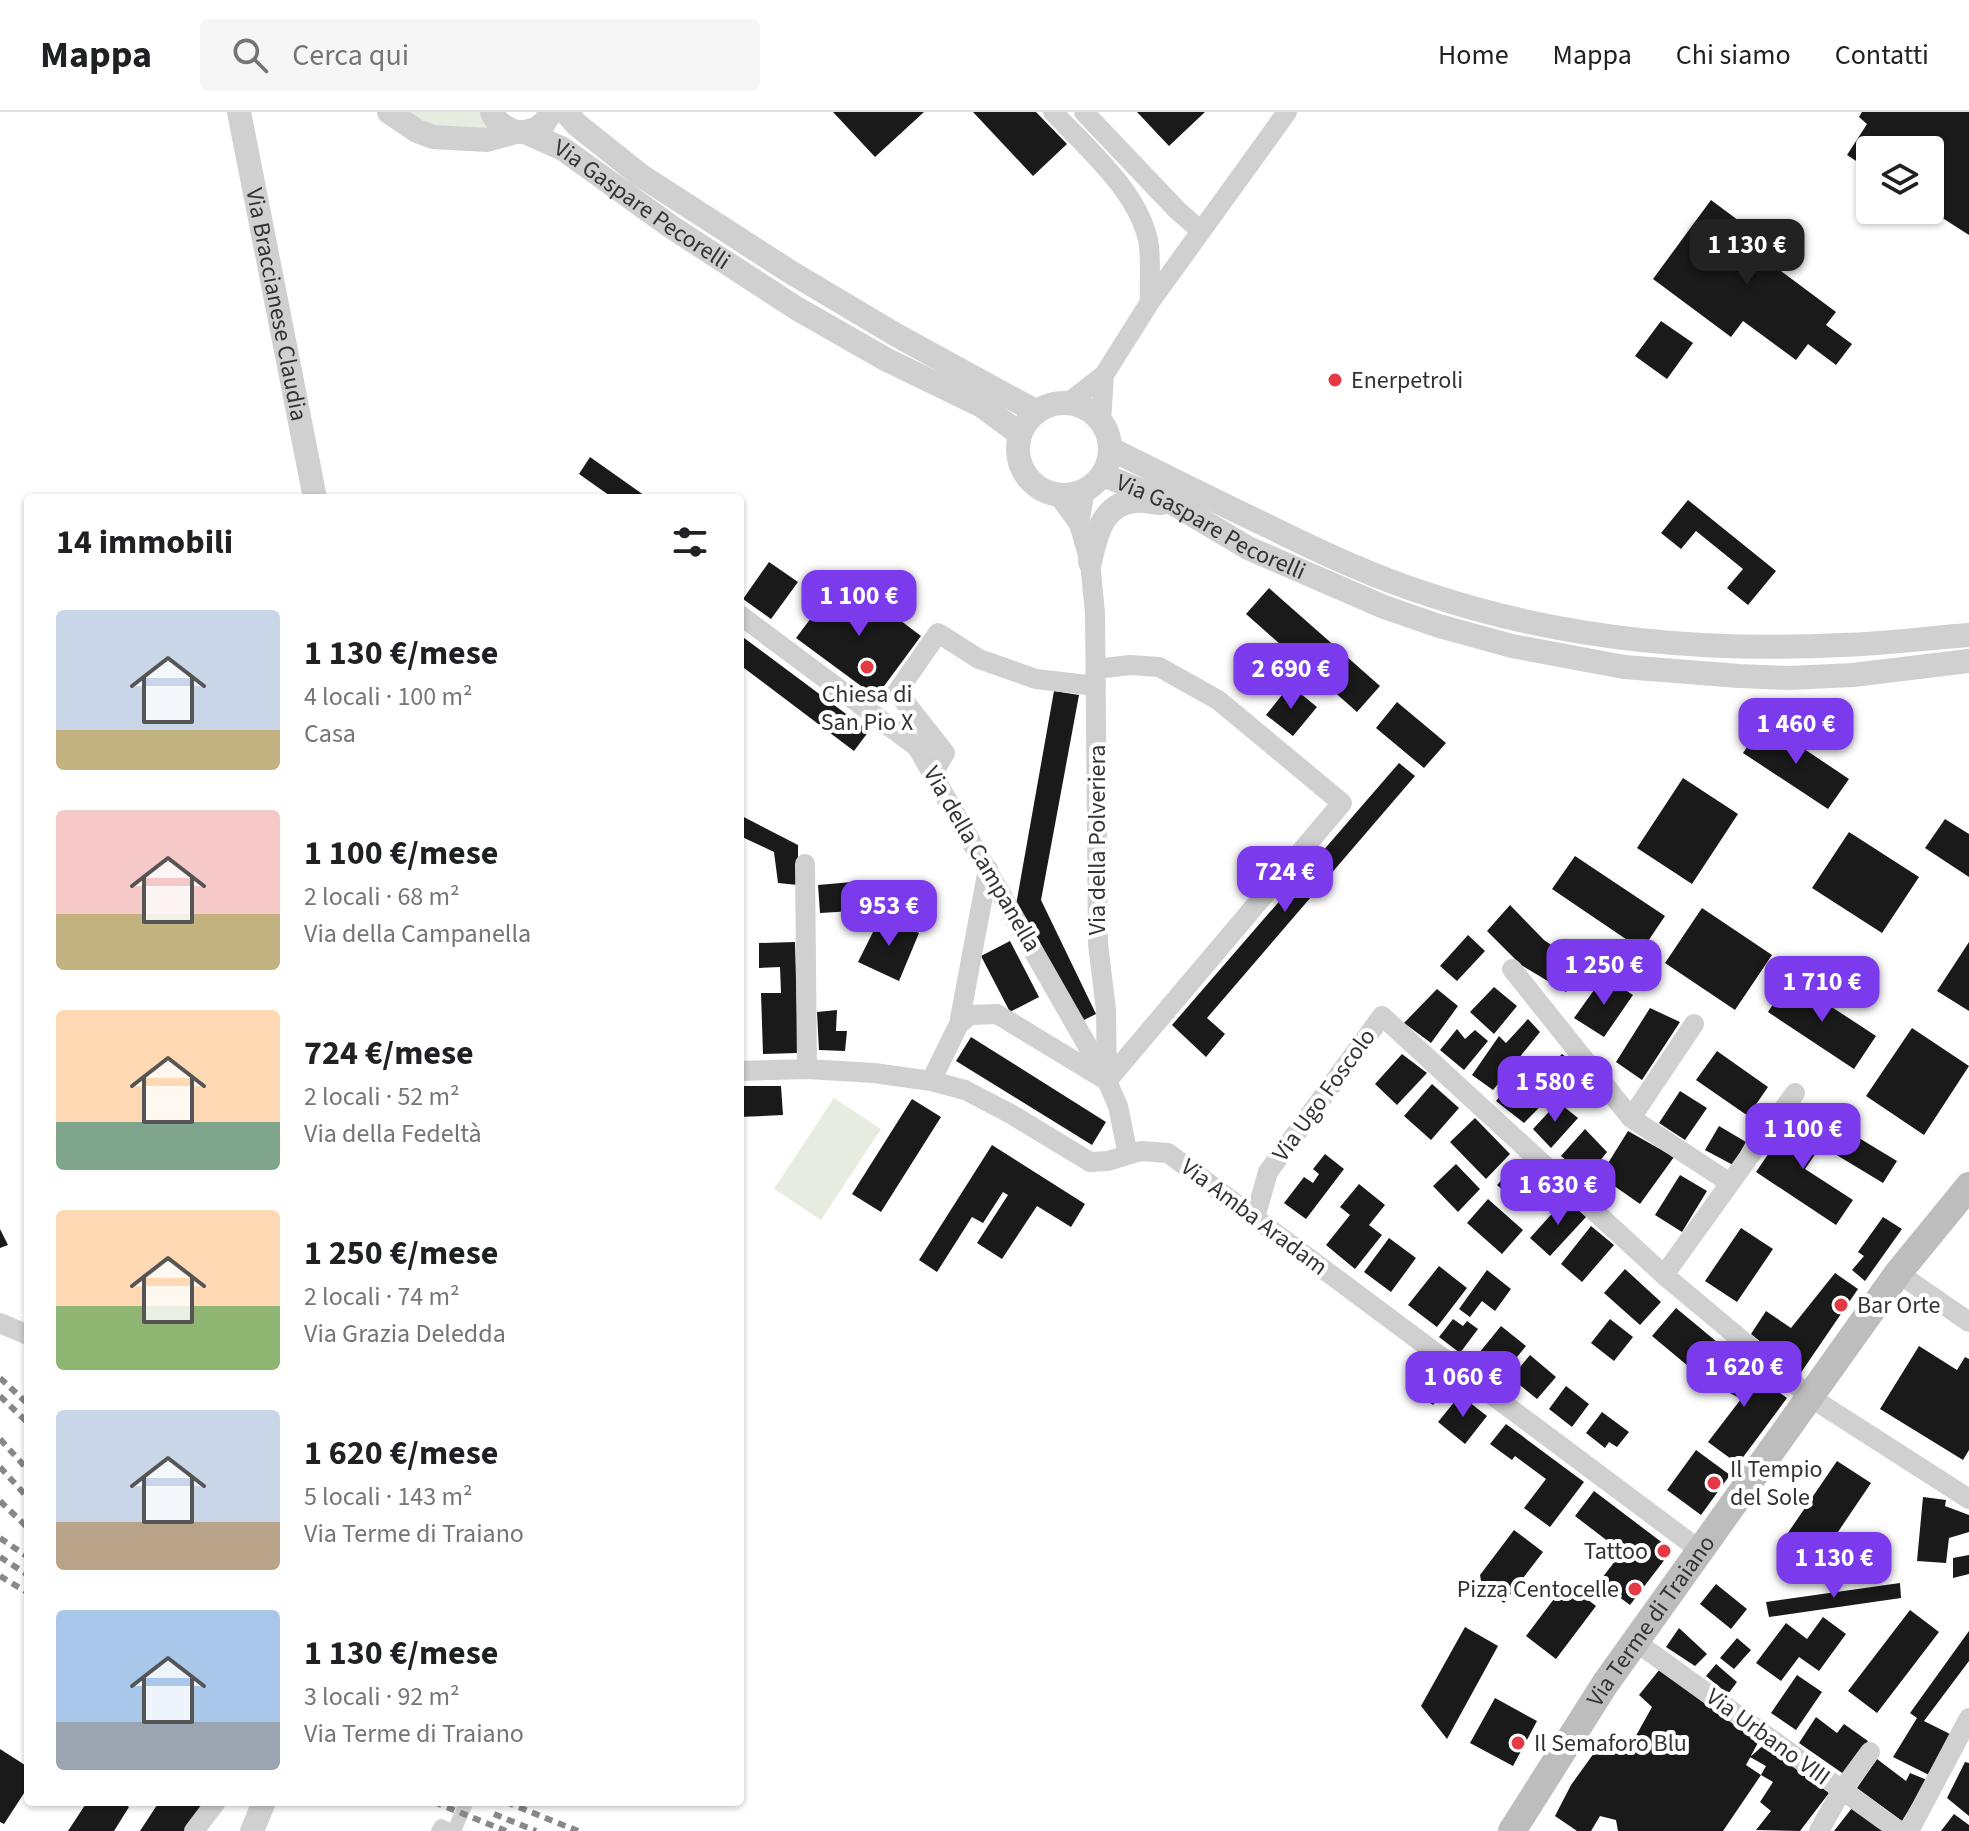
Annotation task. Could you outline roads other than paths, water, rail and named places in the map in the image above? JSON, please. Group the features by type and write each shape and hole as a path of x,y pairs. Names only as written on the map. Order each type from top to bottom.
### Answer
{"main road":[{"name":"Via Terme di Traiano","path":"1512,1831 1605,1684 1898,1273 1969,1186"}],"street":[{"name":"Via Braccianese Claudia","path":"239,112 314,494"},
{"path":"389,112 417,131 433,137 487,140 536,129 551,112"},
{"name":"Via Gaspare Pecorelli","path":"566,112 576,124 640,175 792,273 898,336 1037,412"},
{"path":"1053,112 1098,159 1125,192 1141,219 1146,237 1150,302"},
{"path":"1084,112 1201,231"},
{"path":"1068,403 1104,375 1150,302 1287,112"},
{"name":"Via Gaspare Pecorelli","path":"492,114 500,124 563,149 670,226 796,308 887,360 982,406 1020,434"},
{"path":"1146,237 1153,220 1165,212 1177,210"},
{"path":"1146,237 1164,248 1187,251"},
{"path":"1101,421 1104,375"},
{"path":"1058,495 1034,484 1026,474 1020,463 1020,434 1037,412 1068,403 1083,406 1101,421"},
{"name":"Via Gaspare Pecorelli","path":"1101,421 1111,449 1343,562 1430,595 1495,613 1563,629 1671,643 1765,647 1844,645 1969,635"},
{"path":"1094,482 1109,461 1111,449"},
{"name":"Via Gaspare Pecorelli","path":"1058,495 1072,494 1094,482 1174,504 1248,548 1384,607 1512,646 1624,667 1789,678 1853,675 1969,661"},
{"name":"Via della Polveriera","path":"1079,524 1094,482"},
{"name":"Via della Polveriera","path":"1058,495 1079,524 1090,562 1095,613 1098,944 1106,1010 1107,1081 1118,1106 1128,1155"},
{"path":"1090,562 1100,525 1108,513 1120,504 1136,501 1174,504"},
{"name":"Via della Campanella","path":"744,618 917,747 1107,1081"},
{"path":"933,773 945,753 897,692 938,633 979,659 1036,679 1096,678 1130,665 1159,667 1218,700 1342,803 1107,1081 997,1014 970,1015 959,1024"},
{"path":"805,864 807,1069"},
{"path":"931,1081 959,1024 988,869"},
{"path":"1512,969 1631,1118 1730,1183"},
{"name":"Via Ugo Foscolo","path":"1255,1218 1268,1172 1382,1016 1664,1275 1810,1397 1969,1499"},
{"path":"1631,1118 1694,1024"},
{"name":"Via Amba Aradam","path":"744,1071 807,1069 874,1073 931,1081 965,1090 1090,1162 1108,1161 1141,1151 1168,1153 1701,1551"},
{"path":"1664,1275 1795,1093"},
{"path":"1898,1273 1969,1322"},
{"path":"0,1323 24,1333"},
{"name":"Via Urbano VIII","path":"1636,1642 1899,1831"},
{"path":"1909,1831 1969,1718"},
{"path":"1819,1831 1842,1790 1870,1752"},
{"path":"194,1831 213,1806"},
{"path":"252,1831 262,1806"},
{"path":"438,1831 441,1826 455,1826"}],"tunnel":[{"path":"460,1817 465,1806"}],"railway":[{"path":"0,1378 24,1400"},
{"path":"0,1396 24,1419"},
{"path":"0,1439 24,1466"},
{"path":"0,1467 24,1494"},
{"path":"0,1501 24,1524"},
{"path":"0,1538 24,1554"},
{"path":"0,1557 24,1572"},
{"path":"0,1576 24,1591"},
{"path":"444,1806 506,1831"},
{"path":"516,1806 578,1831"},
{"path":"494,1814 536,1831"}],"place":[{"name":"Enerpetroli","path":"1335,380"},
{"name":"Chiesa di San Pio X","path":"867,667"},
{"name":"Bar Orte","path":"1841,1305"},
{"name":"Il Tempio del Sole","path":"1714,1483"},
{"name":"Tattoo","path":"1664,1551"},
{"name":"Pizza Centocelle","path":"1635,1589"},
{"name":"Il Semaforo Blu","path":"1518,1743"}]}
